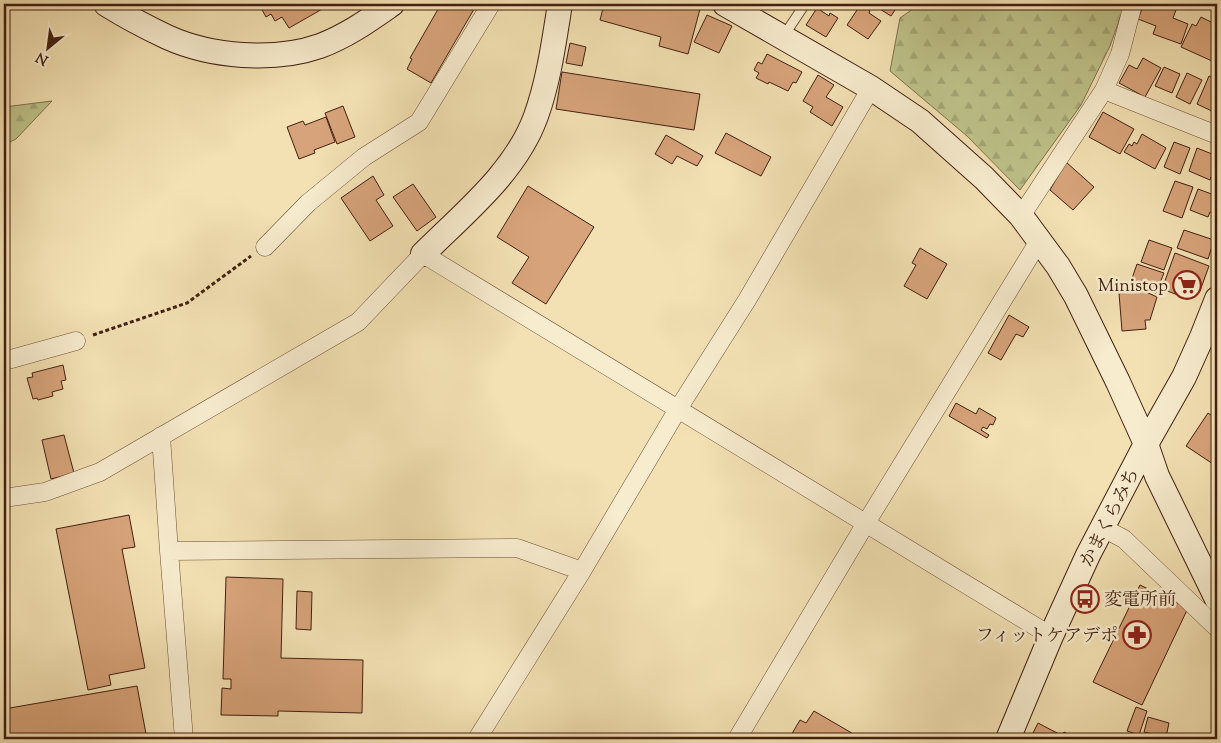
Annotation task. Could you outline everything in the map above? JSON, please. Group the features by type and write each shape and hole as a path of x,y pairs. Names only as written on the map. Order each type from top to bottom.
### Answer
{"street":[{"path":"106,4 168,37 232,54 268,56 296,53 321,45 356,29 392,4"},
{"path":"265,247 308,203 364,157 419,122 491,4"},
{"path":"4,498 46,492 100,472 358,322 492,185 517,154 536,117 546,81 560,4"},
{"path":"725,4 872,88 920,121 984,178 1021,216 1058,266 1076,296 1146,444 1157,476 1217,599"},
{"path":"1021,216 1104,90 1120,54 1133,4"},
{"path":"477,739 582,571 678,409 747,300 872,88"},
{"path":"1104,90 1217,135"},
{"path":"737,739 1039,240"},
{"path":"423,254 1051,636"},
{"name":"かまくらみち","path":"1008,739 1088,554 1184,377 1217,299"},
{"path":"4,361 76,341"},
{"path":"161,436 168,551 184,739"},
{"path":"1103,528 1124,539 1217,628"},
{"path":"168,551 517,548 582,571"}],"lane":[{"path":"783,37 805,4"}],"path":[{"path":"76,341 186,303 265,247"}],"green space":[{"path":"920,4 1125,4 1110,46 1081,105 1020,190 967,136 890,71 900,18"},
{"path":"52,101 16,139 4,145 4,107"}],"building":[{"path":"265,4 331,4 289,28 282,17 275,21 271,14 266,17 260,6"},
{"path":"441,4 477,4 431,83 407,69 412,59 410,58"},
{"path":"604,4 679,4 700,9 688,54 659,46 661,37 600,20"},
{"path":"861,4 870,11 869,13 881,21 868,39 847,25"},
{"path":"876,4 899,4 891,16 875,6"},
{"path":"1144,4 1159,4 1176,10 1173,18 1188,24 1181,44 1153,34 1156,26 1138,19"},
{"path":"817,8 829,16 830,13 838,18 826,37 806,25"},
{"path":"707,15 732,26 719,53 694,42"},
{"path":"1201,17 1217,25 1217,60 1213,58 1212,61 1181,47 1192,24 1196,26"},
{"path":"570,43 586,47 582,66 566,63"},
{"path":"767,54 802,72 796,83 793,82 788,91 756,78 759,73 754,70 758,62 762,64"},
{"path":"1143,58 1161,68 1145,97 1119,83 1129,65 1137,69"},
{"path":"1164,67 1180,74 1172,93 1155,86"},
{"path":"562,72 700,94 694,130 556,109"},
{"path":"1187,73 1202,80 1190,104 1176,97"},
{"path":"818,75 834,85 826,97 843,107 832,126 810,112 813,107 803,101"},
{"path":"1209,76 1216,80 1215,83 1217,84 1216,113 1197,104"},
{"path":"343,106 355,137 337,144 325,113"},
{"path":"1103,112 1134,129 1120,154 1089,137"},
{"path":"326,117 335,142 314,150 315,153 299,159 287,127 303,121 305,125"},
{"path":"726,133 771,157 761,176 715,153"},
{"path":"1142,134 1166,148 1155,169 1124,152 1129,144 1132,146 1134,142 1137,144"},
{"path":"666,135 703,156 697,166 677,156 672,164 655,154"},
{"path":"1174,142 1190,148 1180,174 1164,167"},
{"path":"1197,148 1217,156 1210,180 1189,171"},
{"path":"1066,162 1094,187 1073,210 1050,190"},
{"path":"373,176 384,195 376,200 393,226 370,241 341,198"},
{"path":"1175,181 1193,187 1182,218 1163,211"},
{"path":"413,184 436,217 417,231 393,197"},
{"path":"528,186 594,227 546,304 512,283 529,257 497,237"},
{"path":"1198,189 1217,196 1217,215 1210,212 1208,217 1190,210"},
{"path":"1184,230 1214,240 1208,259 1177,248"},
{"path":"1149,240 1172,248 1164,270 1141,262"},
{"path":"920,248 947,264 927,299 904,286 916,265 912,263"},
{"path":"1175,253 1209,266 1200,291 1183,297 1162,289"},
{"path":"1137,264 1164,273 1156,293 1130,284"},
{"path":"1144,291 1157,297 1150,320 1145,320 1146,329 1122,331 1119,293"},
{"path":"1009,315 1029,327 1023,337 1016,334 1001,360 988,353"},
{"path":"63,365 66,380 61,381 63,389 52,392 53,396 38,400 37,398 33,399 27,378 33,377 32,373"},
{"path":"956,403 976,414 979,408 996,418 993,425 990,424 987,429 983,427 981,430 989,435 987,438 949,416"},
{"path":"1208,413 1217,419 1217,458 1213,464 1186,446"},
{"path":"64,435 74,473 51,479 42,440"},
{"path":"129,515 135,547 122,549 145,668 109,675 111,685 88,690 56,529"},
{"path":"226,577 283,579 281,658 363,660 362,713 278,711 278,716 221,715 222,688 231,689 231,679 223,679"},
{"path":"1140,585 1188,608 1142,705 1093,682"},
{"path":"297,591 312,592 311,630 296,629"},
{"path":"137,686 146,734 115,739 4,739 4,709"},
{"path":"1136,707 1147,711 1139,735 1127,731"},
{"path":"814,711 862,739 794,739 790,737 800,720 806,723"},
{"path":"1148,717 1169,723 1166,737 1144,732"},
{"path":"1038,723 1059,734 1056,739 1030,739"},
{"path":"1064,732 1078,739 1060,739"},
{"path":"1089,734 1097,737 1099,734 1112,739 1087,739"}],"place":[{"name":"Ministop","path":"1187,285"},
{"name":"変電所前","path":"1085,599"},
{"name":"フィットケアデポ","path":"1137,635"}]}
